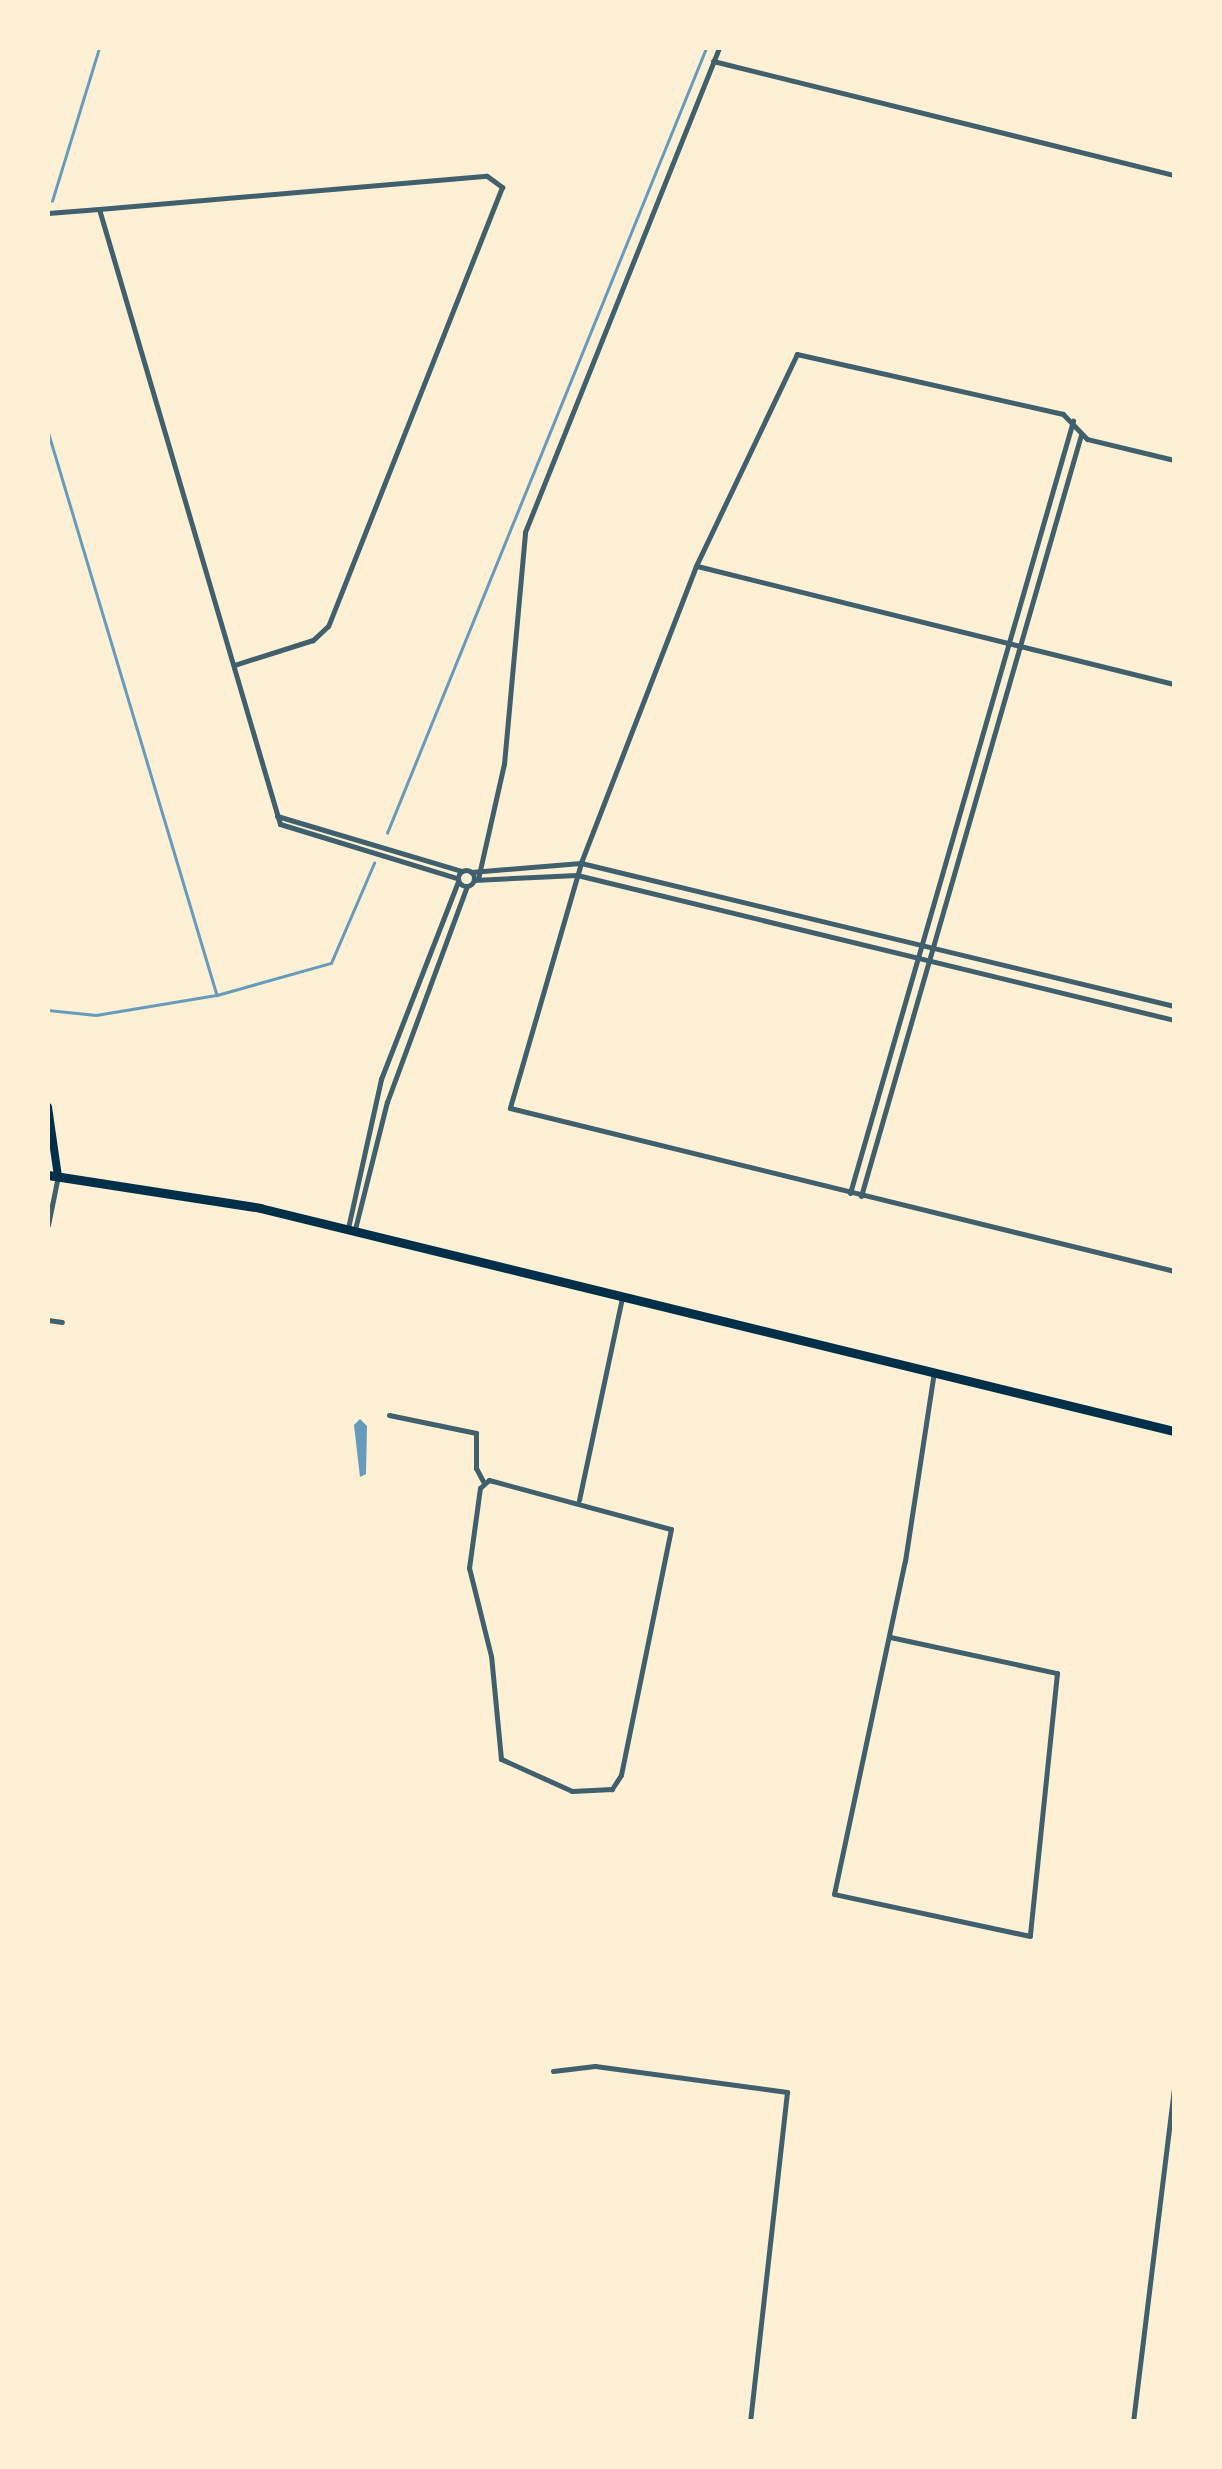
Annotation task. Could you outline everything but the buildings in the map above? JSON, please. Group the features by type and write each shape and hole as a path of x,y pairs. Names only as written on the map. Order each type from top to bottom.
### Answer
{"main road":[{"path":"48,1108 53,1176 352,1229 1174,1431"}],"street":[{"path":"352,1229 387,1102 467,886 480,868 504,764 525,532 719,48"},
{"path":"714,61 1174,175"},
{"path":"48,214 486,176 502,187 328,626 318,638 234,665"},
{"path":"100,209 277,816 285,829 458,879 467,886"},
{"path":"1174,460 1082,435 1073,421 797,354 696,566 581,863 510,1108 1174,1271"},
{"path":"850,1193 1073,421"},
{"path":"861,1196 1082,435"},
{"path":"696,566 1174,684"},
{"path":"277,816 462,870 474,877 578,875 1174,1020"},
{"path":"480,868 581,863 1174,1006"},
{"path":"352,1229 381,1079 462,870"},
{"path":"48,1226 53,1176"},
{"path":"578,1500 623,1294"},
{"path":"48,1320 62,1322"},
{"path":"890,1638 1057,1673 1030,1936 834,1894 890,1638 934,1369"},
{"path":"389,1415 476,1434 476,1470 484,1481 661,1521 672,1532 619,1780 612,1790 587,1793 510,1766 499,1752 491,1656 469,1568 484,1481"},
{"path":"553,2071 595,2066 787,2092 750,2422"},
{"path":"1134,2422 1174,2090"}],"water":[{"path":"360,1419 367,1426 366,1474 360,1477 354,1425"}],"waterway":[{"path":"52,201 99,48"},
{"path":"387,833 706,48"},
{"path":"48,431 217,995"},
{"path":"48,1010 96,1015 217,995 331,963 374,863"}]}
